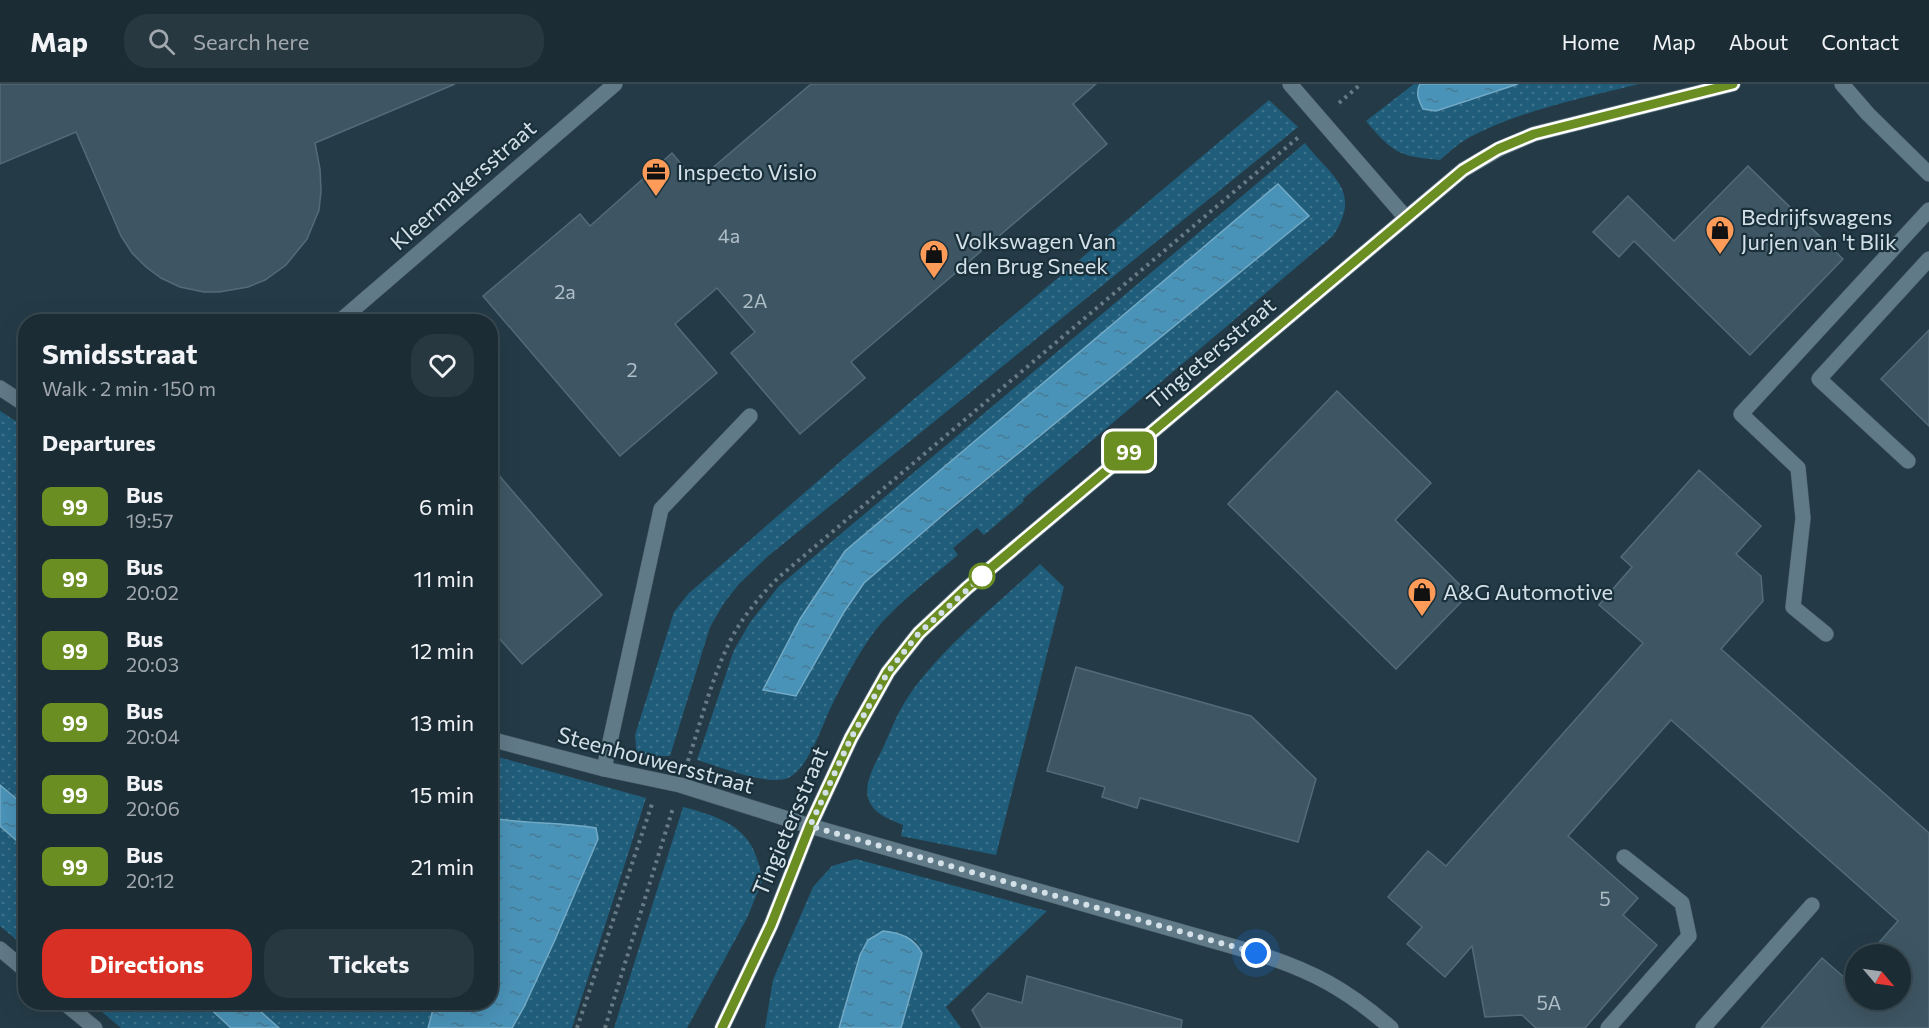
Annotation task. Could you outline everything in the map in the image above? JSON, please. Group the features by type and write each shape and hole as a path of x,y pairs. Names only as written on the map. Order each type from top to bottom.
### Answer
{"street":[{"name":"Kleermakersstraat","path":"348,314 615,84"},
{"path":"1290,84 1406,218"},
{"name":"Tingietersstraat","path":"722,1028 771,925 810,826 851,738 888,672 919,633 967,588 1463,170 1498,149 1534,134 1733,84"},
{"path":"1842,84 1868,114 1929,174"},
{"path":"1826,634 1793,607 1803,518 1798,468 1741,414 1929,210"},
{"path":"1908,461 1819,379 1929,260"},
{"path":"0,388 18,400"},
{"path":"604,769 661,509 750,416"},
{"name":"Steenhouwersstraat","path":"498,741 604,769 680,785 810,826 1293,965 1329,982 1362,1003 1391,1028"},
{"path":"1608,1028 1689,936 1682,903 1624,857"},
{"path":"1703,1028 1812,905"},
{"path":"0,950 18,965"},
{"path":"73,1010 95,1028"}],"path":[{"path":"605,1028 680,785 727,649 744,618 765,591 778,577 1320,119"},
{"path":"577,1028 659,781"}],"shaded area":[{"path":"1414,84 1420,84 1418,94 1423,109 1436,111 1518,84 1639,84 1510,119 1470,137 1440,160 1415,157 1397,151 1383,140 1366,121"},
{"path":"1269,100 1298,127 767,557 739,584 724,603 710,627 670,756 637,756 635,735 674,612 689,593 856,448"},
{"path":"1305,143 1333,175 1344,195 1345,207 1333,236 1023,499 1024,501 984,535 977,528 953,548 958,555 893,611 874,632 841,688 809,755 797,772 781,780 770,780 744,775 697,760 734,650 751,621 779,586","holes":["1278,184 1308,216 889,561 864,583 844,612 763,690 801,618 845,551"]},
{"path":"0,411 18,423 18,800 0,785"},
{"path":"1040,564 1064,587 996,855 901,836 903,825 878,812 870,804 867,792 871,774 900,710 936,661"},
{"path":"498,757 646,798 572,1028 512,1028 554,942 598,839 498,819"},
{"path":"683,807 724,821 742,833 754,851 763,879 747,918 687,1028 614,1028"},
{"path":"0,826 18,842 18,941 0,926"},
{"path":"856,859 1047,911 946,1007 961,1028 901,1028 922,953 916,942 899,933 860,955 839,1028 765,1028 773,980 813,887 832,866"},
{"path":"100,1010 212,1010 231,1028 121,1028"},
{"path":"259,1010 433,1010 428,1028 279,1028"}],"water":[{"path":"1420,84 1518,84 1436,111 1423,109 1418,94"},
{"path":"1278,184 1309,216 949,510 864,583 844,612 796,696 763,690 800,619 845,551"},
{"path":"0,785 18,800 18,842 0,826"},
{"path":"498,819 596,828 598,839 554,942 512,1028 428,1028 433,1010 498,1010"},
{"path":"883,931 906,937 915,943 922,953 901,1028 839,1028 860,955 868,940"},
{"path":"212,1010 259,1010 279,1028 231,1028"}],"building":[{"path":"0,84 455,84 315,143 321,191 319,210 307,239 286,265 265,280 248,287 204,292 180,287 161,278 132,253 121,236 76,132 0,164"},
{"path":"811,84 1096,84 1073,104 1107,144 851,362 865,378 800,434 731,353 755,332 717,288 675,324 717,373 620,456 483,296 580,214 590,226 672,153 696,182"},
{"path":"1748,166 1843,259 1750,355 1634,241 1619,257 1593,232 1628,196 1674,241"},
{"path":"1929,330 1929,426 1881,379"},
{"path":"1337,391 1431,483 1395,520 1469,594 1396,669 1228,504"},
{"path":"1699,470 1761,526 1736,554 1761,576 1763,601 1721,649 1929,833 1929,1028 1761,1028 1822,958 1845,978 1845,1010 1911,1010 1911,944 1878,944 1898,921 1671,720 1568,836 1638,898 1623,915 1657,945 1585,1028 1536,1028 1522,1015 1485,1017 1472,946 1445,977 1407,944 1422,927 1388,897 1428,851 1446,866 1643,643 1599,605 1632,567 1621,557"},
{"path":"498,474 602,595 522,664 498,637"},
{"path":"1076,667 1251,716 1316,779 1298,842 1140,798 1137,808 1102,797 1105,787 1047,771"},
{"path":"1027,976 1182,1020 1181,1028 982,1028 972,1010 988,993 1022,1003"}],"bus line":[{"name":"99","path":"722,1028 771,925 810,826 851,738 888,672 919,633 967,588 1463,170 1498,149 1534,134 1733,84"}],"place":[{"name":"Inspecto Visio","path":"656,198"},
{"name":"Bedrijfswagens Jurjen van 't Blik","path":"1720,256"},
{"name":"Volkswagen Van den Brug Sneek","path":"934,280"},
{"name":"A&G Automotive","path":"1422,618"}],"route":[{"path":"982,576 986,573 919,633 888,672 851,738 810,826 1256,953"}]}
